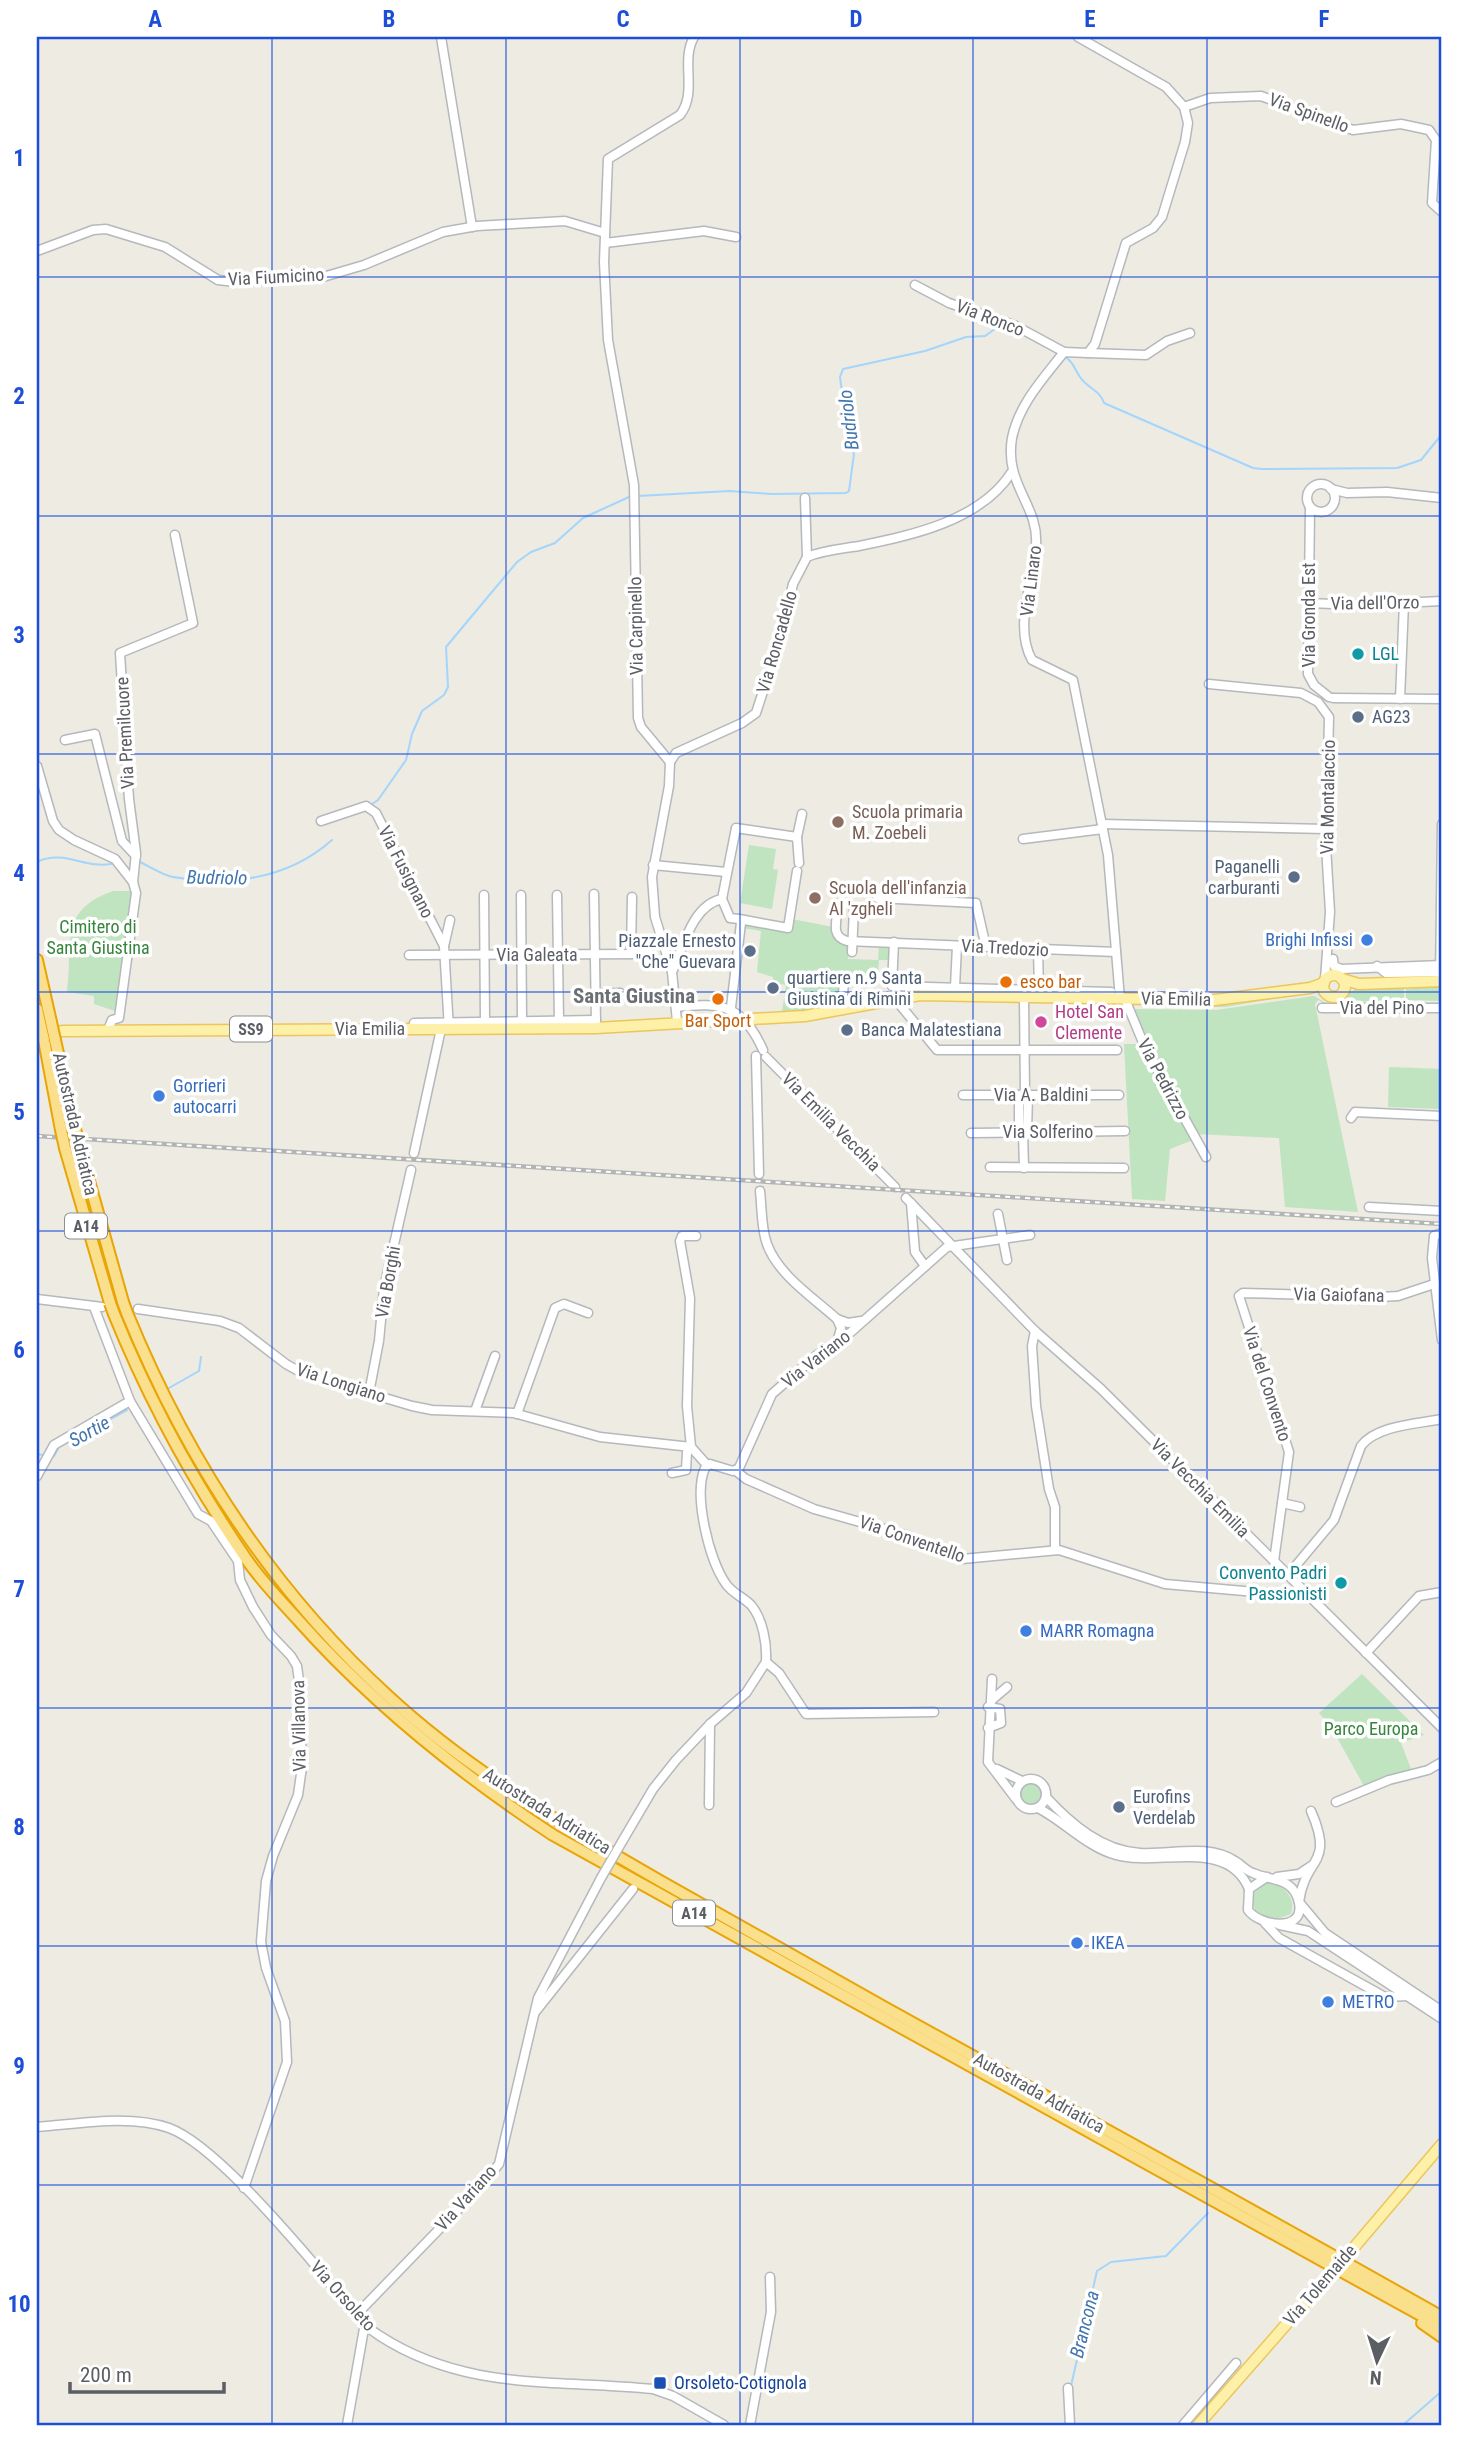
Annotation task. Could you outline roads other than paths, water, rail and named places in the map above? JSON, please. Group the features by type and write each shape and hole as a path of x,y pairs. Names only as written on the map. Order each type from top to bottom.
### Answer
{"highway":[{"name":"Autostrada Adriatica","path":"37,960 46,1023"},
{"name":"Autostrada Adriatica","path":"37,1009 53,1037 80,1149 129,1308 152,1374 181,1433 258,1555 338,1647 389,1698 499,1783 570,1829 829,1977 1442,2317"},
{"name":"Autostrada Adriatica","path":"53,1037 61,1130 105,1308 171,1438 248,1562 344,1671 438,1755 553,1835 1442,2327"},
{"path":"1278,2237 1442,2337"},
{"path":"1351,2265 1442,2310"}],"main road":[{"name":"Via Emilia","path":"1325,985 1336,997 1359,984 1441,973"},
{"name":"Via Emilia","path":"53,1037 114,1030 596,1024 804,1016 897,1000 920,991 999,994 1024,998 1215,1000 1325,985 1332,975 1359,984"},
{"path":"1341,978 1345,986 1343,993"},
{"name":"Via Tolemaide","path":"1198,2425 1442,2144"}],"street":[{"path":"442,37 472,227"},
{"path":"605,233 608,159 680,115 685,108 688,48 694,37"},
{"path":"1078,37 1166,87 1184,107 1188,123 1185,142 1162,217 1153,228 1133,237 1123,248 1103,320 1088,353"},
{"name":"Via Spinello","path":"1184,107 1210,98 1261,96 1353,130 1401,124 1429,130 1436,139 1432,203 1442,212"},
{"name":"Via Fiumicino","path":"37,251 93,230 106,229 165,247 218,280 235,282 323,277 364,265 443,232 472,227 565,221 605,233"},
{"path":"605,243 704,231 736,237"},
{"name":"Via Carpinello","path":"605,233 608,340 634,485 638,718 641,727 670,762"},
{"name":"Via Ronco","path":"915,285 949,303 1016,326 1064,352"},
{"path":"1064,352 1146,355 1167,341 1190,333"},
{"name":"Via Linaro","path":"1064,352 1029,396 1012,438 1011,473 1035,530 1036,545 1028,589 1026,646 1032,660 1066,676 1076,685 1084,745 1103,827 1122,999"},
{"path":"807,557 888,540 950,520 991,496 1011,473"},
{"path":"1320,512 1310,507 1307,497 1311,488 1323,484 1348,493 1387,492 1442,498"},
{"path":"1310,523 1320,512 1332,507 1335,499 1331,489"},
{"path":"1335,499 1348,493"},
{"name":"Via Roncadello","path":"670,762 676,753 756,713 782,636 793,584 807,557 805,498"},
{"name":"Via Gronda Est","path":"1310,507 1308,674 1314,685 1331,699"},
{"name":"Via Premilcuore","path":"114,1030 136,893 133,882 136,856 129,799 120,653 193,623 175,535"},
{"name":"Via dell'Orzo","path":"1308,603 1442,601"},
{"path":"1400,699 1404,603"},
{"name":"Via Montalaccio","path":"1209,684 1301,693 1318,702 1329,717 1326,829 1330,963 1325,985"},
{"path":"1329,717 1331,699 1442,699"},
{"name":"Via Premilcuore","path":"65,740 94,734 122,841 136,856"},
{"path":"670,762 669,786 653,866 655,917 672,972 677,1021"},
{"path":"37,766 53,821 59,830 115,859 133,882"},
{"name":"Via Fusignano","path":"321,821 359,807 371,808 444,951"},
{"path":"797,838 736,828 722,899 730,918 788,928 798,867 797,838 802,814"},
{"path":"1330,963 1336,967 1377,966 1441,973 1442,824"},
{"path":"1023,839 1103,827 1253,825 1326,829"},
{"path":"653,866 726,872"},
{"path":"594,894 596,1024"},
{"path":"484,895 485,1021"},
{"path":"521,895 522,1021"},
{"path":"557,895 559,1021"},
{"path":"631,953 632,897"},
{"path":"877,898 976,903 986,947"},
{"path":"672,972 686,936 697,919 710,903 722,899"},
{"path":"838,904 836,935 842,940 853,941"},
{"path":"852,952 855,908"},
{"path":"731,1007 741,927 738,919"},
{"name":"Via Fusignano","path":"446,1026 444,951 450,920"},
{"name":"Via Tredozio","path":"853,941 1116,952"},
{"path":"894,942 892,986 920,991"},
{"path":"955,987 957,946"},
{"path":"1038,949 1039,991"},
{"path":"409,955 444,951"},
{"name":"Via Galeata","path":"444,951 484,955 650,954"},
{"path":"1330,963 1341,978"},
{"path":"842,1010 844,980"},
{"name":"Via Emilia","path":"920,991 955,987 999,994 1039,991 1111,992"},
{"path":"596,994 620,993"},
{"path":"1024,998 1024,1168"},
{"name":"Via Pedrizzo","path":"1122,999 1144,1045 1206,1157"},
{"path":"897,1000 937,1049 1117,1050"},
{"path":"676,1007 699,1004 731,1007 741,1018"},
{"name":"Via del Pino","path":"1322,1008 1442,1008"},
{"name":"Via Emilia Vecchia","path":"741,1018 751,1025 761,1055 895,1187"},
{"name":"Via Emilia","path":"414,1023 446,1026 485,1021 596,1024"},
{"path":"414,1153 446,1026"},
{"path":"759,1174 755,1071 761,1055"},
{"name":"Via A. Baldini","path":"963,1095 1119,1095"},
{"path":"1351,1118 1355,1112 1442,1116"},
{"name":"Via Solferino","path":"971,1133 1125,1131"},
{"path":"990,1167 1124,1168"},
{"name":"Via Borghi","path":"369,1393 379,1341 384,1288 411,1170"},
{"path":"760,1191 763,1228 770,1252 784,1271 847,1328"},
{"path":"925,1266 915,1252 909,1201 953,1246 1030,1236"},
{"path":"1369,1207 1442,1212"},
{"path":"998,1214 1007,1260"},
{"path":"1442,1233 1434,1237 1432,1244 1434,1284 1442,1340"},
{"path":"672,1472 686,1470 691,1447 687,1397 691,1310 680,1241 682,1236 696,1236"},
{"name":"Via Variano","path":"736,1471 772,1394 837,1341 847,1328 864,1320 947,1247 953,1246"},
{"name":"Via Vecchia Emilia","path":"953,1246 1035,1331 1101,1389 1442,1728"},
{"name":"Via Gaiofana","path":"1243,1293 1381,1297 1398,1296 1434,1284"},
{"name":"Via del Convento","path":"1243,1293 1239,1296 1240,1303 1289,1452 1274,1561"},
{"path":"37,1299 105,1308"},
{"path":"517,1414 555,1308 564,1304 588,1313"},
{"name":"Via Villanova","path":"105,1308 130,1401 198,1514 211,1521 238,1561 240,1580 253,1607 297,1666 302,1767 298,1795 272,1856 266,1881 261,1942 266,1968 285,2021 287,2062 244,2188"},
{"name":"Via Longiano","path":"129,1308 220,1321 239,1328 295,1369 432,1410 517,1414 600,1437 691,1447"},
{"path":"1035,1331 1032,1346 1036,1406 1056,1514 1055,1550"},
{"path":"475,1412 495,1356"},
{"path":"37,1476 54,1445 130,1401"},
{"path":"1287,1575 1334,1520 1361,1446 1367,1439 1378,1433 1442,1419"},
{"path":"691,1447 707,1465 736,1471"},
{"path":"707,1465 701,1484 705,1526 721,1576 728,1587 751,1605 757,1615 766,1662 779,1673 806,1714 934,1712"},
{"name":"Via Conventello","path":"736,1471 746,1479 814,1509 906,1535 954,1557 986,1559 1055,1550 1165,1584 1310,1597"},
{"path":"1282,1503 1300,1507"},
{"path":"1366,1653 1419,1596 1442,1592"},
{"name":"Via Variano","path":"357,2314 499,2164 533,2013 550,1971 653,1789 710,1724 746,1693 766,1662"},
{"path":"992,1679 989,1767 1007,1785 1024,1809 1038,1808 1059,1819 1099,1849 1139,1859 1210,1858 1238,1872 1249,1889 1248,1910 1279,1938 1385,1997 1409,1996"},
{"path":"990,1707 996,1694 1006,1687"},
{"path":"709,1805 710,1724"},
{"path":"989,1728 990,1753 995,1768 1022,1781 1037,1780 1044,1787 1046,1797 1081,1829 1114,1847 1140,1853 1212,1853 1270,1877 1292,1889 1299,1902 1325,1933 1442,2011"},
{"path":"700,1735 709,1740"},
{"path":"1336,1802 1389,1780 1428,1770 1442,1762"},
{"path":"1016,1799 1016,1789 1022,1781"},
{"path":"1038,1808 1046,1797"},
{"path":"1279,1925 1297,1917 1305,1880 1316,1862 1321,1836 1311,1811"},
{"path":"1249,1889 1270,1877 1299,1874 1316,1862"},
{"name":"Via Variano","path":"533,2013 601,1933 634,1889"},
{"path":"1265,1923 1308,1931 1442,2019"},
{"name":"Via Orsoleto","path":"37,2127 114,2122 168,2128 190,2139 244,2188 365,2323 397,2346 447,2369 513,2381 653,2389 673,2396 724,2425"},
{"path":"750,2425 770,2319 770,2277"},
{"path":"347,2425 365,2323"},
{"path":"1183,2425 1236,2363"},
{"path":"1068,2388 1070,2425"}],"waterway":[{"name":"Budriolo","path":"638,496 729,491 771,494 846,493 849,491 854,454 848,437 840,377 843,369 925,351 966,337 985,336 1002,324"},
{"name":"Budriolo","path":"1067,358 1083,381 1104,403 1253,468 1397,468 1421,460 1442,434"},
{"name":"Budriolo","path":"372,804 378,800 406,760 412,734 422,711 444,695 448,687 446,647 517,562 531,552 555,543 583,518 629,497"},
{"name":"Budriolo","path":"138,861 173,877 236,880 277,872 315,853 332,840"},
{"name":"Budriolo","path":"37,862 65,858 93,864 111,864"},
{"name":"Sortie","path":"169,1388 199,1371 201,1357"},
{"name":"Sortie","path":"54,1456 59,1447 127,1410"},
{"name":"Sortie","path":"37,1454 43,1455"},
{"name":"Brancona","path":"1071,2386 1097,2271 1111,2262 1166,2256 1208,2213"},
{"path":"1403,2425 1442,2391"}],"tunnel":[{"path":"759,1174 760,1191"}],"railway":[{"path":"37,1136 1442,1224"}],"place":[{"name":"LGL","path":"1358,654"},
{"name":"AG23","path":"1358,717"},
{"name":"Scuola primaria M. Zoebeli","path":"838,822"},
{"name":"Paganelli carburanti","path":"1294,877"},
{"name":"Scuola dell'infanzia Al 'zgheli","path":"815,898"},
{"name":"Brighi Infissi","path":"1367,940"},
{"name":"Piazzale Ernesto \"Che\" Guevara","path":"750,951"},
{"name":"esco bar","path":"1006,982"},
{"name":"quartiere n.9 Santa Giustina di Rimini","path":"773,988"},
{"name":"Bar Sport","path":"718,999"},
{"name":"Hotel San Clemente","path":"1041,1022"},
{"name":"Banca Malatestiana","path":"847,1030"},
{"name":"Gorrieri autocarri","path":"159,1096"},
{"name":"Convento Padri Passionisti","path":"1341,1583"},
{"name":"MARR Romagna","path":"1026,1631"},
{"name":"Eurofins Verdelab","path":"1119,1807"},
{"name":"IKEA","path":"1077,1943"},
{"name":"METRO","path":"1328,2002"},
{"name":"Orsoleto-Cotignola","path":"660,2383"}],"district":[{"name":"Santa Giustina","path":"634,996"}],"park label":[{"name":"Cimitero di Santa Giustina","path":"98,937"},
{"name":"Parco Europa","path":"1371,1729"}]}
